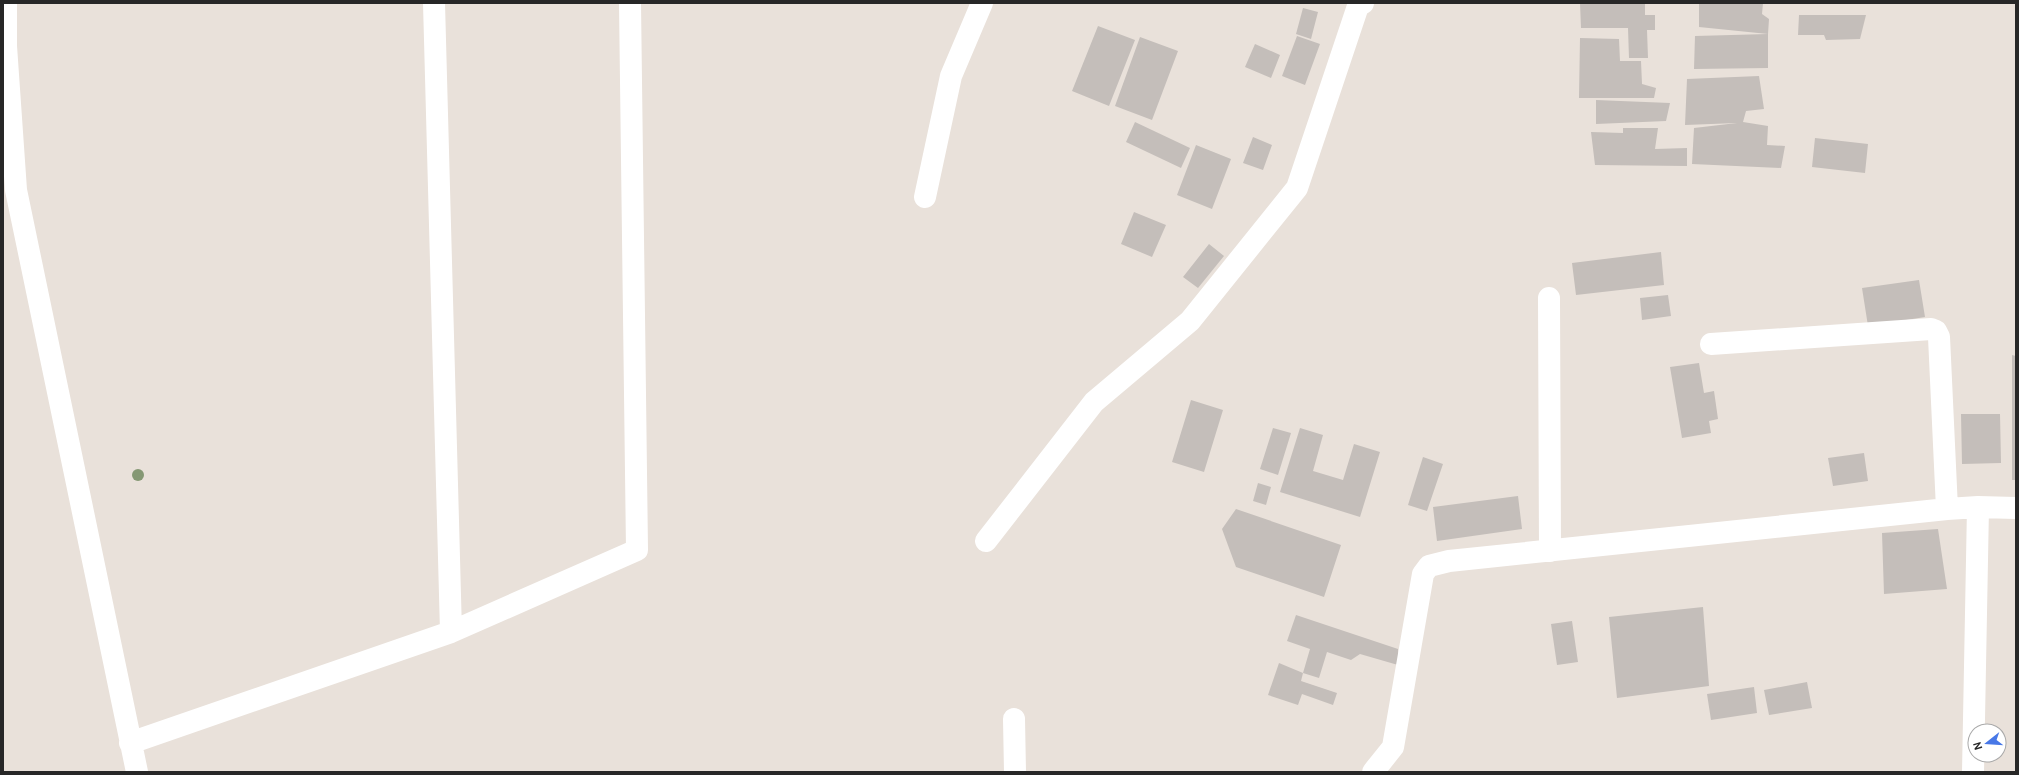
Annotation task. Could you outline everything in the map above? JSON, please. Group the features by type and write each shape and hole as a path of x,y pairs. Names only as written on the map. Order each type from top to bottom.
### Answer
{"street":[{"path":"6,3 8,137 16,190 137,772"},
{"path":"434,3 451,632"},
{"path":"130,743 451,632 637,550 630,3"},
{"path":"925,197 951,76 982,3"},
{"path":"986,542 1094,402 1190,321 1297,188 1358,6 1363,3"},
{"path":"1549,298 1550,551"},
{"path":"1711,344 1931,329 1936,331 1939,337 1947,509"},
{"path":"1373,772 1393,747 1423,574 1430,566 1449,561 1947,509 1978,507 2016,508"},
{"path":"1973,772 1978,507"},
{"path":"1014,719 1015,772"}],"building":[{"path":"1580,3 1645,3 1645,15 1655,15 1655,30 1647,30 1648,58 1629,58 1628,28 1581,28"},
{"path":"1699,3 1763,3 1762,14 1769,19 1768,34 1699,27"},
{"path":"1303,8 1318,12 1311,39 1296,34"},
{"path":"1799,15 1866,15 1860,39 1826,40 1824,35 1798,35"},
{"path":"1098,26 1135,40 1109,106 1072,91"},
{"path":"1768,34 1768,68 1694,69 1695,36"},
{"path":"1297,36 1320,44 1305,85 1282,76"},
{"path":"1140,37 1178,51 1152,120 1115,106"},
{"path":"1580,38 1619,39 1620,61 1641,61 1642,84 1656,88 1654,98 1579,98"},
{"path":"1255,44 1280,55 1271,78 1245,67"},
{"path":"1759,76 1764,109 1746,111 1743,122 1768,126 1767,145 1785,146 1781,168 1692,164 1694,128 1737,123 1685,125 1687,79"},
{"path":"1596,100 1670,103 1666,121 1596,124"},
{"path":"1135,122 1190,148 1181,168 1126,142"},
{"path":"1623,128 1658,128 1655,149 1687,148 1687,166 1595,165 1591,132 1623,133"},
{"path":"1253,137 1272,145 1263,170 1243,163"},
{"path":"1815,138 1868,144 1865,173 1812,167"},
{"path":"1196,145 1231,159 1212,209 1177,195"},
{"path":"1134,212 1166,225 1152,257 1121,244"},
{"path":"1209,244 1224,256 1198,288 1183,277"},
{"path":"1661,252 1664,285 1576,295 1572,263"},
{"path":"1919,280 1925,317 1868,326 1862,288"},
{"path":"1668,295 1671,316 1642,320 1640,298"},
{"path":"2012,355 2016,356 2016,480 2012,480"},
{"path":"1699,363 1704,393 1714,391 1718,419 1709,421 1711,433 1682,438 1670,367"},
{"path":"1191,400 1223,410 1204,472 1172,462"},
{"path":"1961,414 2000,414 2001,463 1962,464"},
{"path":"1273,428 1291,433 1278,475 1260,469"},
{"path":"1300,428 1323,435 1313,471 1343,480 1354,444 1380,452 1360,517 1280,492"},
{"path":"1864,453 1868,481 1833,486 1828,458"},
{"path":"1423,457 1443,464 1427,511 1408,505"},
{"path":"1258,483 1271,487 1266,505 1253,501"},
{"path":"1518,496 1522,529 1437,541 1433,507"},
{"path":"1236,509 1341,545 1324,597 1236,567 1222,529"},
{"path":"1938,529 1947,589 1884,594 1882,533"},
{"path":"1703,607 1709,686 1617,698 1609,617"},
{"path":"1296,615 1398,649 1398,665 1360,654 1351,660 1327,652 1319,678 1303,673 1310,649 1287,641"},
{"path":"1572,621 1578,662 1557,665 1551,624"},
{"path":"1279,663 1303,673 1301,681 1337,693 1333,705 1302,694 1298,705 1268,695"},
{"path":"1807,682 1812,708 1769,715 1764,690"},
{"path":"1754,687 1757,713 1711,720 1707,694"}]}
